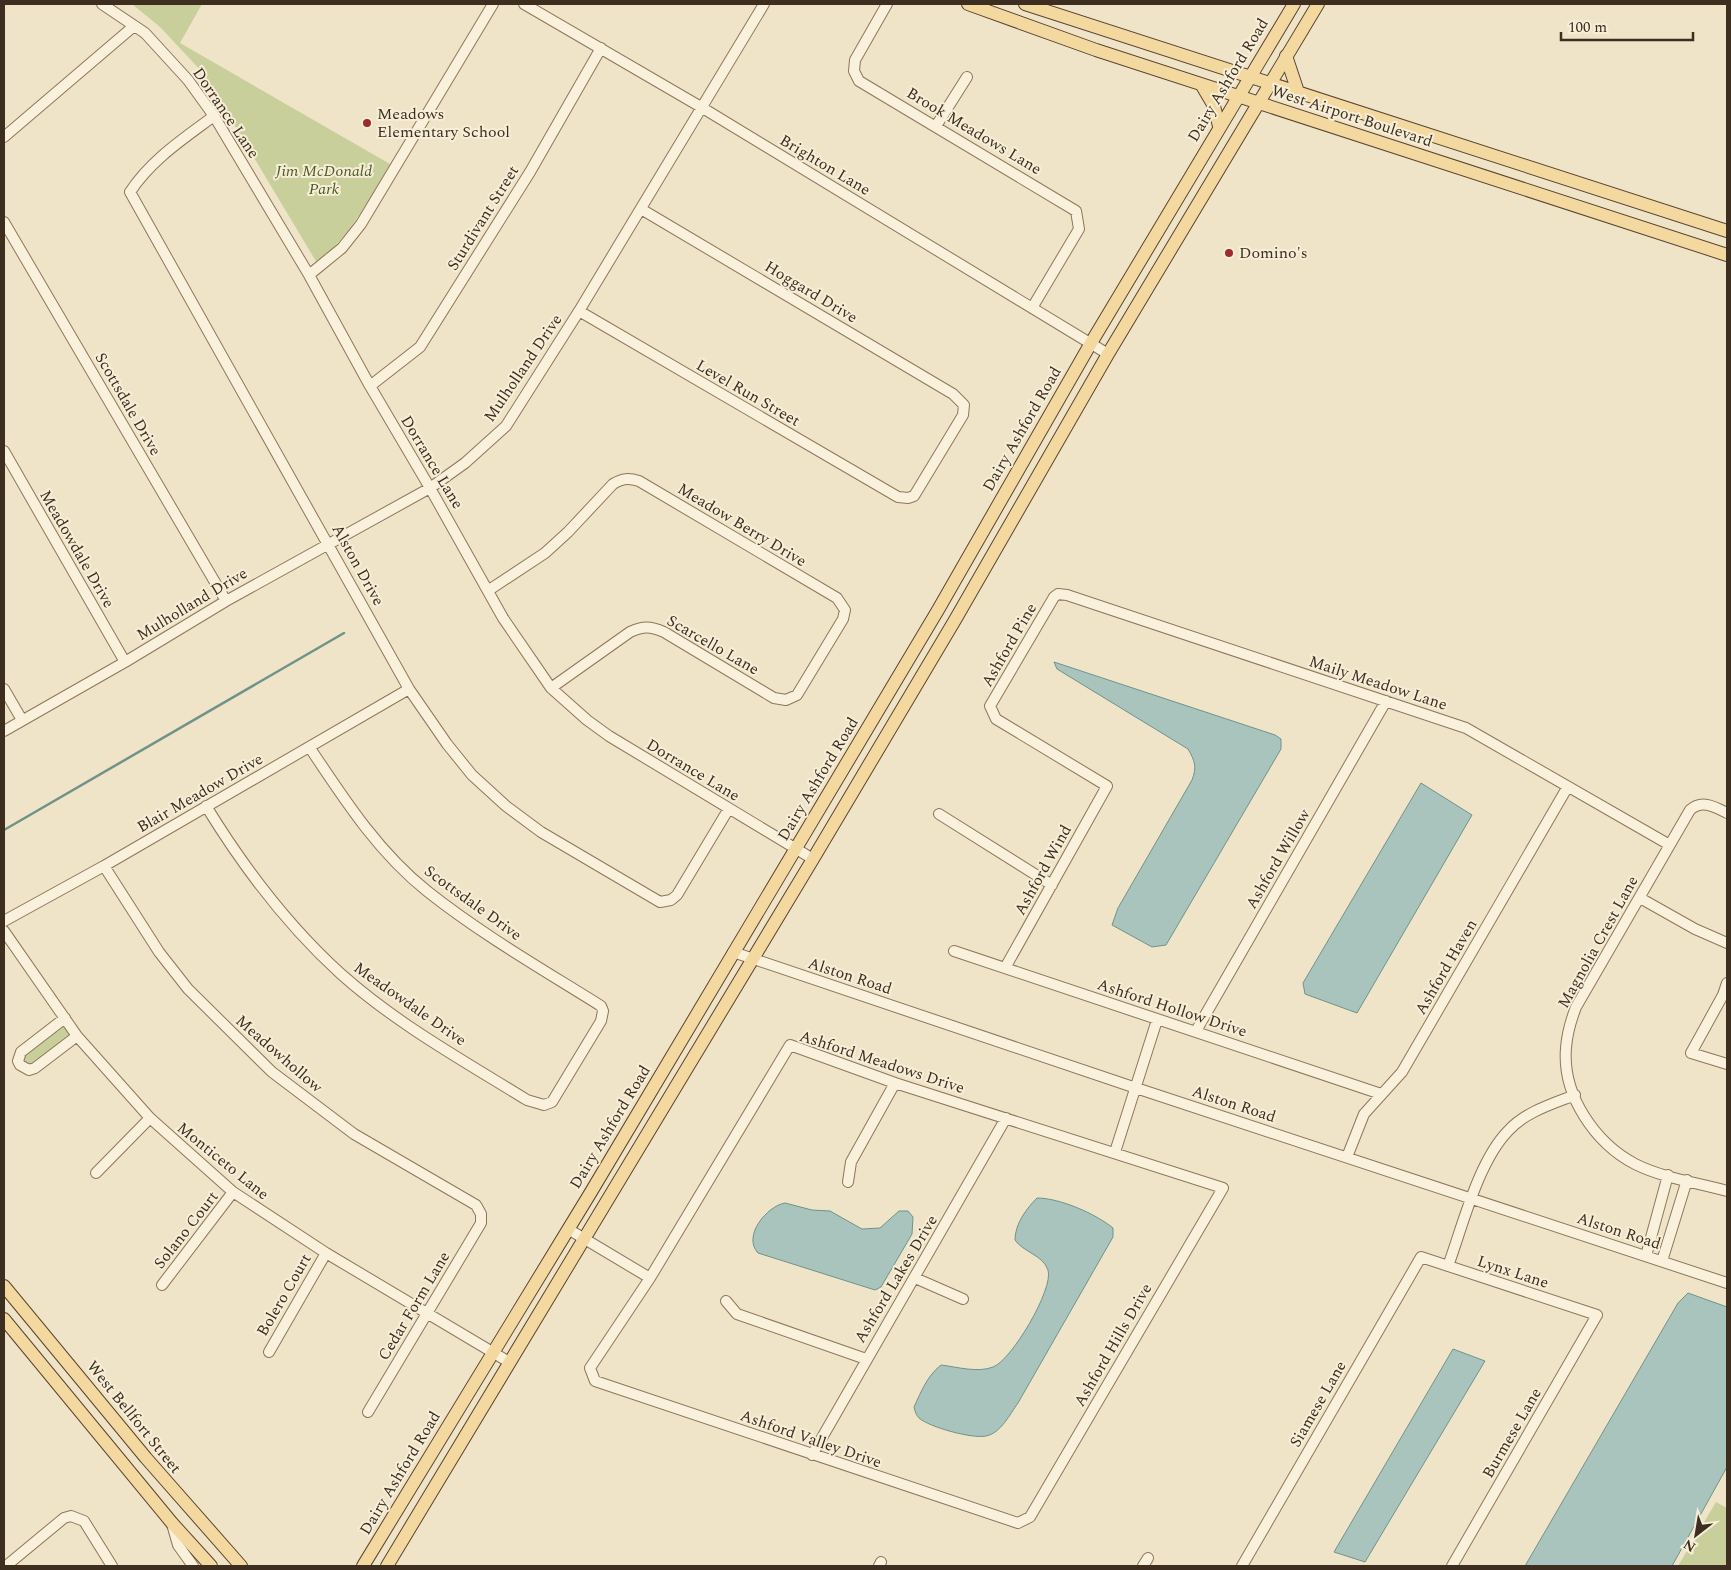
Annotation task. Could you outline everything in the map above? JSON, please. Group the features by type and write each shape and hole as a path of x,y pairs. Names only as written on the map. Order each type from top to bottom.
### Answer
{"main road":[{"name":"West Airport Boulevard","path":"968,4 987,8 1201,84 1727,255"},
{"name":"West Airport Boulevard","path":"1025,4 1727,231"},
{"name":"Dairy Ashford Road","path":"363,1566 568,1229 938,610 1091,343 1219,126 1294,4"},
{"path":"387,1566 813,859 955,620 1108,354 1318,4"},
{"path":"1286,56 1298,92"},
{"path":"1201,84 1214,106 1219,126"},
{"path":"938,610 955,620"},
{"name":"West Bellfort Street","path":"4,1286 146,1458 241,1566"},
{"path":"13,1330 28,1315"},
{"path":"4,1319 172,1523 211,1566"},
{"path":"131,1472 146,1458"},
{"path":"405,1496 423,1507"}],"street":[{"name":"Dorrance Lane","path":"102,4 145,33 182,74 214,116 309,275 370,386 489,590 503,618 551,688 587,720 609,736 728,810 813,859"},
{"path":"309,275 342,248 361,224 493,4"},
{"name":"Brighton Lane","path":"524,4 701,107 1108,354"},
{"name":"Mulholland Drive","path":"4,731 125,662 226,600 328,542 430,488 465,463 506,426 579,311 764,4"},
{"name":"Brook Meadows Lane","path":"888,4 855,60 854,71 859,81 1068,204 1076,211 1079,229 1032,308"},
{"path":"4,137 134,26"},
{"name":"Sturdivant Street","path":"370,386 420,346 530,172 601,48"},
{"path":"936,126 966,77"},
{"name":"Alston Drive","path":"214,116 153,164 142,174 130,192 409,689 447,744 472,776 506,806 541,832 650,898 666,902 677,895 728,810"},
{"name":"Hoggard Drive","path":"640,209 953,394 964,405 963,415 914,496 903,498"},
{"name":"Scottsdale Drive","path":"4,222 226,600"},
{"name":"Level Run Street","path":"579,311 898,498 903,498"},
{"name":"Meadowdale Drive","path":"4,451 125,662"},
{"name":"Meadow Berry Drive","path":"489,590 545,553 568,532 613,484 622,479 639,481 837,598 844,606 843,619 797,695 786,700"},
{"name":"Maily Meadow Lane","path":"1058,594 1067,595 1466,728 1567,788 1668,844"},
{"name":"Ashford Pine","path":"1058,594 990,706 996,718 1107,786"},
{"name":"Scarcello Lane","path":"551,688 630,632 642,627 652,627 664,632 774,698 786,700"},
{"path":"4,689 22,720"},
{"name":"Blair Meadow Drive","path":"4,921 310,748 409,689"},
{"name":"Ashford Willow","path":"1196,1031 1386,701"},
{"name":"Scottsdale Drive","path":"310,748 357,819 426,890 490,936 601,1006 603,1011 601,1021 557,1097 552,1102 544,1105"},
{"name":"Ashford Wind","path":"1005,968 1107,786"},
{"name":"Ashford Haven","path":"1347,1157 1364,1114 1402,1072 1567,788"},
{"name":"Magnolia Crest Lane","path":"1727,813 1709,805 1696,806 1690,810 1668,844 1640,898 1576,1007 1569,1026 1565,1049 1567,1072 1575,1095 1584,1117 1602,1141 1636,1164 1727,1191"},
{"name":"Meadowdale Drive","path":"206,806 259,886 284,916 341,974 423,1035 527,1100 544,1105"},
{"path":"939,814 1052,885"},
{"name":"Meadowhollow","path":"104,866 160,952 188,989 272,1072 354,1134 476,1205 482,1214"},
{"path":"1640,898 1695,929 1727,943"},
{"name":"Monticeto Lane","path":"4,931 77,1036 150,1118 234,1192 326,1254 509,1362"},
{"name":"Ashford Hollow Drive","path":"954,951 1381,1094"},
{"name":"Alston Road","path":"733,952 1136,1088 1727,1283"},
{"path":"1727,983 1723,995 1691,1053 1727,1064"},
{"path":"65,1018 21,1052 18,1061 20,1065 30,1070 35,1068 77,1036"},
{"path":"1115,1152 1157,1020"},
{"name":"Ashford Meadows Drive","path":"650,1278 790,1045 895,1083 1223,1188"},
{"path":"848,1182 851,1162 895,1083"},
{"path":"1448,1266 1486,1162 1508,1130 1538,1109 1575,1095"},
{"path":"96,1173 150,1118"},
{"name":"Ashford Lakes Drive","path":"812,1455 1006,1118"},
{"path":"1646,1256 1668,1175"},
{"path":"1662,1261 1687,1180"},
{"name":"Ashford Hills Drive","path":"1030,1517 1223,1188"},
{"name":"Solano Court","path":"162,1285 234,1192"},
{"name":"Cedar Form Lane","path":"368,1412 480,1223 482,1214"},
{"path":"568,1229 650,1278"},
{"name":"Bolero Court","path":"268,1352 326,1254"},
{"name":"Lynx Lane","path":"1421,1257 1597,1315"},
{"name":"Siamese Lane","path":"1242,1566 1421,1257"},
{"name":"Ashford Valley Drive","path":"650,1278 590,1368 594,1381 1018,1523 1030,1517"},
{"path":"915,1278 963,1299"},
{"path":"726,1302 737,1314 866,1359"},
{"name":"Burmese Lane","path":"1452,1566 1597,1315"},
{"path":"6,1566 64,1518 71,1516 84,1521 112,1566"},
{"path":"172,1523 178,1545 193,1566"}],"green space":[{"name":"Jim McDonald Park","path":"132,4 202,4 180,43 390,164 349,229 340,241 317,263 204,74 160,27"},
{"path":"65,1019 76,1036 29,1069 20,1056"},
{"path":"1716,1502 1727,1508 1727,1566 1678,1566"}],"water":[{"path":"1054,662 1275,735 1281,739 1281,749 1166,945 1152,947 1112,925 1118,908 1192,780 1195,768 1192,757 1188,749 1057,669"},
{"path":"1421,783 1472,815 1357,1013 1305,994 1303,983"},
{"path":"1037,1198 1067,1204 1088,1212 1113,1228 1113,1237 1018,1403 1001,1427 986,1436 971,1436 951,1432 932,1425 918,1417 914,1407 925,1384 936,1369 941,1365 974,1370 993,1367 1001,1362 1020,1339 1038,1307 1048,1279 1048,1270 1042,1261 1015,1240 1015,1234 1022,1217"},
{"path":"785,1203 812,1210 830,1211 862,1229 880,1228 899,1211 908,1211 913,1217 912,1234 881,1287 875,1290 758,1253 754,1246 755,1230 764,1216 778,1205"},
{"path":"1688,1293 1727,1307 1727,1467 1672,1566 1525,1566 1678,1303"},
{"path":"1453,1349 1485,1361 1365,1562 1334,1552"}],"waterway":[{"path":"4,830 344,633"}],"place":[{"name":"Meadows Elementary School","path":"367,123"},
{"name":"Domino's","path":"1229,253"}]}
